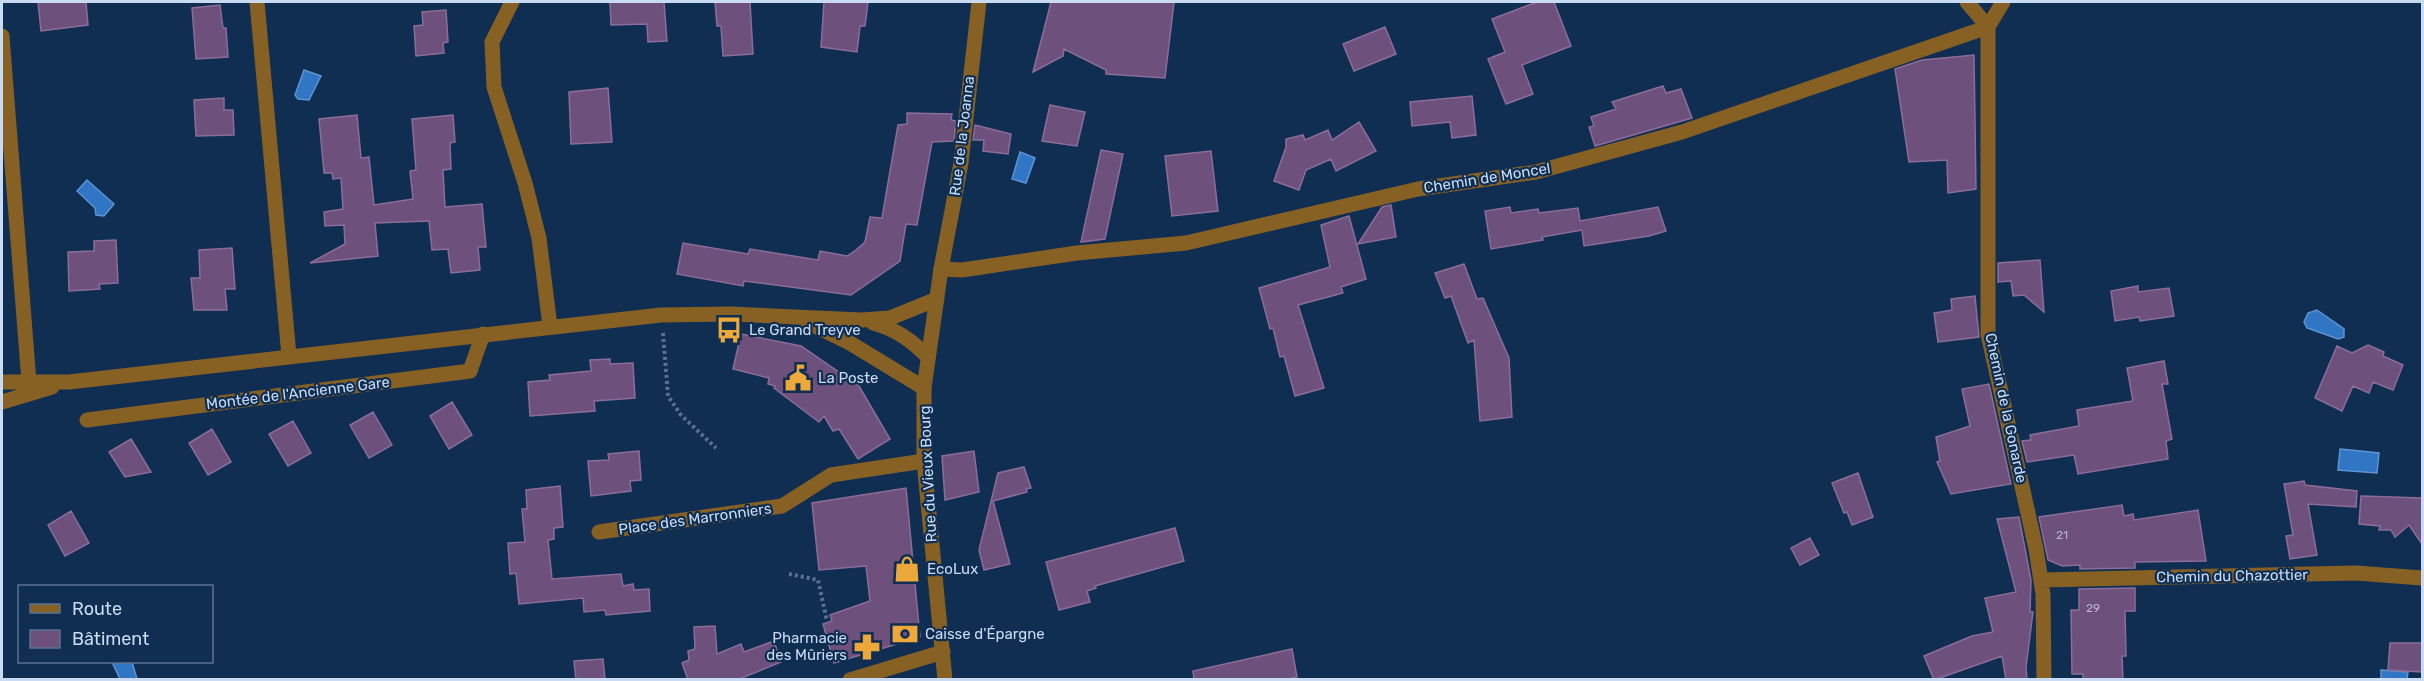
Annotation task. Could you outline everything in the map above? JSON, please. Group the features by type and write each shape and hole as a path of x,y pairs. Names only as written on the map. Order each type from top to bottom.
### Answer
{"street":[{"path":"257,2 289,357"},
{"path":"513,2 492,42 494,87 525,183 539,238 550,326"},
{"name":"Rue de la Joanna","path":"941,270 961,163 979,2"},
{"path":"1967,2 1988,27 2003,2"},
{"name":"Chemin de Moncel","path":"941,270 962,270 1077,253 1186,243 1418,189 1536,172 1683,132 1988,27"},
{"name":"Chemin de la Gonarde","path":"1988,27 1988,334 2041,580 2044,680"},
{"path":"2,36 29,382"},
{"name":"Rue du Vieux Bourg","path":"941,270 924,388 924,461 945,680"},
{"path":"2,382 69,382 661,315 731,314 862,320 890,318 937,299"},
{"path":"801,319 850,343 924,388"},
{"path":"862,320 890,327 911,339 928,357"},
{"name":"Montée de l'Ancienne Gare","path":"87,420 470,371 483,334"},
{"path":"2,402 69,382"},
{"name":"Place des Marronniers","path":"599,532 782,506 831,475 924,461"},
{"name":"Chemin du Chazottier","path":"2041,580 2356,573 2422,578"},
{"path":"850,680 943,652"}],"path":[{"path":"661,315 668,396 681,415 716,448"},
{"path":"789,574 818,580 827,621"}],"water":[{"path":"304,70 321,76 309,100 298,99 295,95"},
{"path":"1020,152 1035,158 1026,183 1012,179"},
{"path":"87,180 114,204 104,216 96,215 95,208 77,191"},
{"path":"2317,310 2344,329 2344,337 2338,339 2307,328 2304,322 2308,313"},
{"path":"2340,449 2379,453 2377,473 2338,470"},
{"path":"112,663 132,663 137,679 120,679"},
{"path":"2381,670 2408,672 2407,679 2381,679"}],"building":[{"path":"38,2 86,2 88,25 41,31"},
{"path":"610,2 664,2 667,41 648,42 647,24 611,25"},
{"path":"715,2 750,2 753,54 723,56 721,26 717,26"},
{"path":"824,2 868,2 865,26 860,26 857,52 821,47"},
{"path":"1051,2 1174,2 1165,78 1106,74 1106,70 1064,49 1063,56 1033,72"},
{"path":"1537,2 1554,2 1571,46 1522,65 1533,94 1506,104 1488,59 1505,52 1492,19"},
{"path":"220,5 223,28 226,28 228,57 196,59 192,8"},
{"path":"446,10 448,42 443,43 444,53 416,56 414,26 423,25 422,12"},
{"path":"1385,27 1396,54 1354,71 1343,44"},
{"path":"1974,55 1976,189 1948,193 1947,160 1909,162 1895,69 1922,60"},
{"path":"1663,86 1666,93 1681,89 1692,118 1595,146 1589,127 1594,126 1591,117 1616,109 1612,102"},
{"path":"608,88 612,142 571,144 569,92"},
{"path":"1472,96 1476,135 1452,138 1450,122 1412,126 1410,102"},
{"path":"224,98 224,110 233,110 234,135 196,136 194,100"},
{"path":"1050,105 1085,112 1077,146 1042,141"},
{"path":"907,113 952,114 951,120 956,121 954,141 932,142 917,225 906,224 900,261 851,295 744,281 743,286 677,274 683,243 748,254 750,249 818,260 820,251 847,256 856,250 865,242 870,217 882,218 898,125 907,124"},
{"path":"357,115 361,158 369,157 374,205 413,199 410,171 416,170 412,119 453,115 455,142 450,143 451,169 443,170 445,207 482,204 486,247 478,247 480,270 451,273 448,249 432,250 429,221 375,223 378,256 310,263 345,244 344,225 325,226 324,212 343,209 341,178 333,179 332,173 324,173 319,119"},
{"path":"1359,122 1376,151 1336,171 1331,159 1306,170 1299,190 1274,181 1286,147 1286,139 1303,135 1305,140 1328,130 1332,140"},
{"path":"975,125 1011,134 1008,154 983,151 984,140 973,140"},
{"path":"1101,150 1123,154 1105,239 1081,242"},
{"path":"1211,151 1218,211 1172,216 1165,156"},
{"path":"1391,205 1396,237 1358,244 1382,207"},
{"path":"1510,207 1511,213 1538,209 1539,213 1578,208 1580,221 1658,207 1666,231 1649,236 1584,246 1582,230 1542,237 1543,240 1491,249 1485,211"},
{"path":"1349,216 1366,279 1341,287 1343,293 1298,305 1324,388 1295,396 1284,356 1280,357 1273,328 1270,329 1259,288 1330,267 1321,225"},
{"path":"116,240 118,283 99,284 100,289 69,291 68,252 94,251 94,241"},
{"path":"232,248 235,289 225,289 227,310 194,310 191,278 200,278 199,250"},
{"path":"2040,260 2044,312 2024,295 2013,296 2011,281 1998,282 1998,263"},
{"path":"1464,264 1477,299 1483,298 1509,358 1512,417 1480,421 1474,340 1468,343 1451,296 1445,298 1435,273"},
{"path":"2138,286 2138,292 2169,288 2174,316 2140,321 2139,317 2115,321 2111,291"},
{"path":"1975,296 1979,337 1938,342 1934,313 1952,310 1951,299"},
{"path":"741,334 801,346 859,386 890,439 858,459 839,429 833,431 824,416 819,422 774,388 775,386 768,384 769,378 733,369"},
{"path":"2368,345 2384,352 2383,356 2403,365 2393,390 2373,382 2369,393 2353,386 2342,411 2315,398 2337,346 2352,353"},
{"path":"610,359 610,364 633,363 635,398 594,401 595,411 530,416 528,382 550,380 549,375 591,371 590,360"},
{"path":"2164,361 2168,384 2162,384 2172,439 2166,441 2168,459 2078,474 2074,455 2027,462 2022,441 2031,440 2030,435 2079,426 2077,410 2133,401 2127,368"},
{"path":"1989,384 2011,484 1951,494 1937,462 1940,461 1936,437 1970,426 1962,389"},
{"path":"452,402 472,435 449,449 430,416"},
{"path":"373,412 392,445 369,458 350,425"},
{"path":"293,421 311,453 288,466 269,434"},
{"path":"212,429 231,462 208,475 189,443"},
{"path":"131,439 151,472 125,477 109,452"},
{"path":"639,451 641,480 630,481 631,491 591,496 588,461 609,460 608,454"},
{"path":"974,451 979,492 945,500 942,456"},
{"path":"1024,467 1031,488 1026,489 1027,492 993,501 1010,564 984,570 979,550 998,473"},
{"path":"1858,473 1873,517 1852,525 1847,512 1844,513 1832,483"},
{"path":"2304,481 2305,485 2357,491 2356,507 2308,504 2317,555 2290,559 2286,536 2293,535 2284,484"},
{"path":"560,486 563,527 554,528 554,539 548,540 552,579 621,574 623,586 633,584 634,590 649,589 650,611 606,615 605,610 584,612 583,598 519,604 516,573 510,574 508,543 525,542 522,509 527,509 526,490"},
{"path":"906,488 920,637 834,663 823,624 832,621 830,615 870,601 866,566 819,570 812,503"},
{"path":"2361,496 2422,498 2422,544 2409,525 2395,537 2391,530 2379,530 2380,526 2359,524"},
{"path":"2122,505 2124,516 2133,514 2134,520 2198,510 2206,561 2135,562 2135,568 2080,569 2080,565 2062,566 2048,560 2039,517"},
{"path":"71,511 89,543 65,556 48,525"},
{"path":"2019,517 2031,580 2030,612 2033,612 2026,667 2027,680 2006,680 2002,656 1934,680 1924,656 1972,636 1993,632 1985,598 2016,592 1997,519"},
{"path":"1175,528 1184,561 1095,586 1096,588 1087,591 1090,602 1059,610 1046,562"},
{"path":"1810,538 1819,555 1800,565 1791,548"},
{"path":"2135,588 2135,611 2125,611 2126,656 2122,656 2123,680 2083,680 2083,674 2072,674 2071,610 2079,610 2079,589"},
{"path":"715,626 717,654 741,644 744,652 774,641 781,662 737,680 688,680 682,663 689,660 688,651 695,649 694,627"},
{"path":"2390,643 2422,643 2422,672 2388,670"},
{"path":"1292,649 1297,677 1286,680 1194,680 1193,671"},
{"path":"603,659 605,680 576,680 574,661"}],"place":[{"name":"Le Grand Treyve","path":"729,330"},
{"name":"La Poste","path":"798,378"},
{"name":"EcoLux","path":"907,569"},
{"name":"Caisse d'Épargne","path":"905,634"},
{"name":"Pharmacie des Mûriers","path":"867,647"}]}
